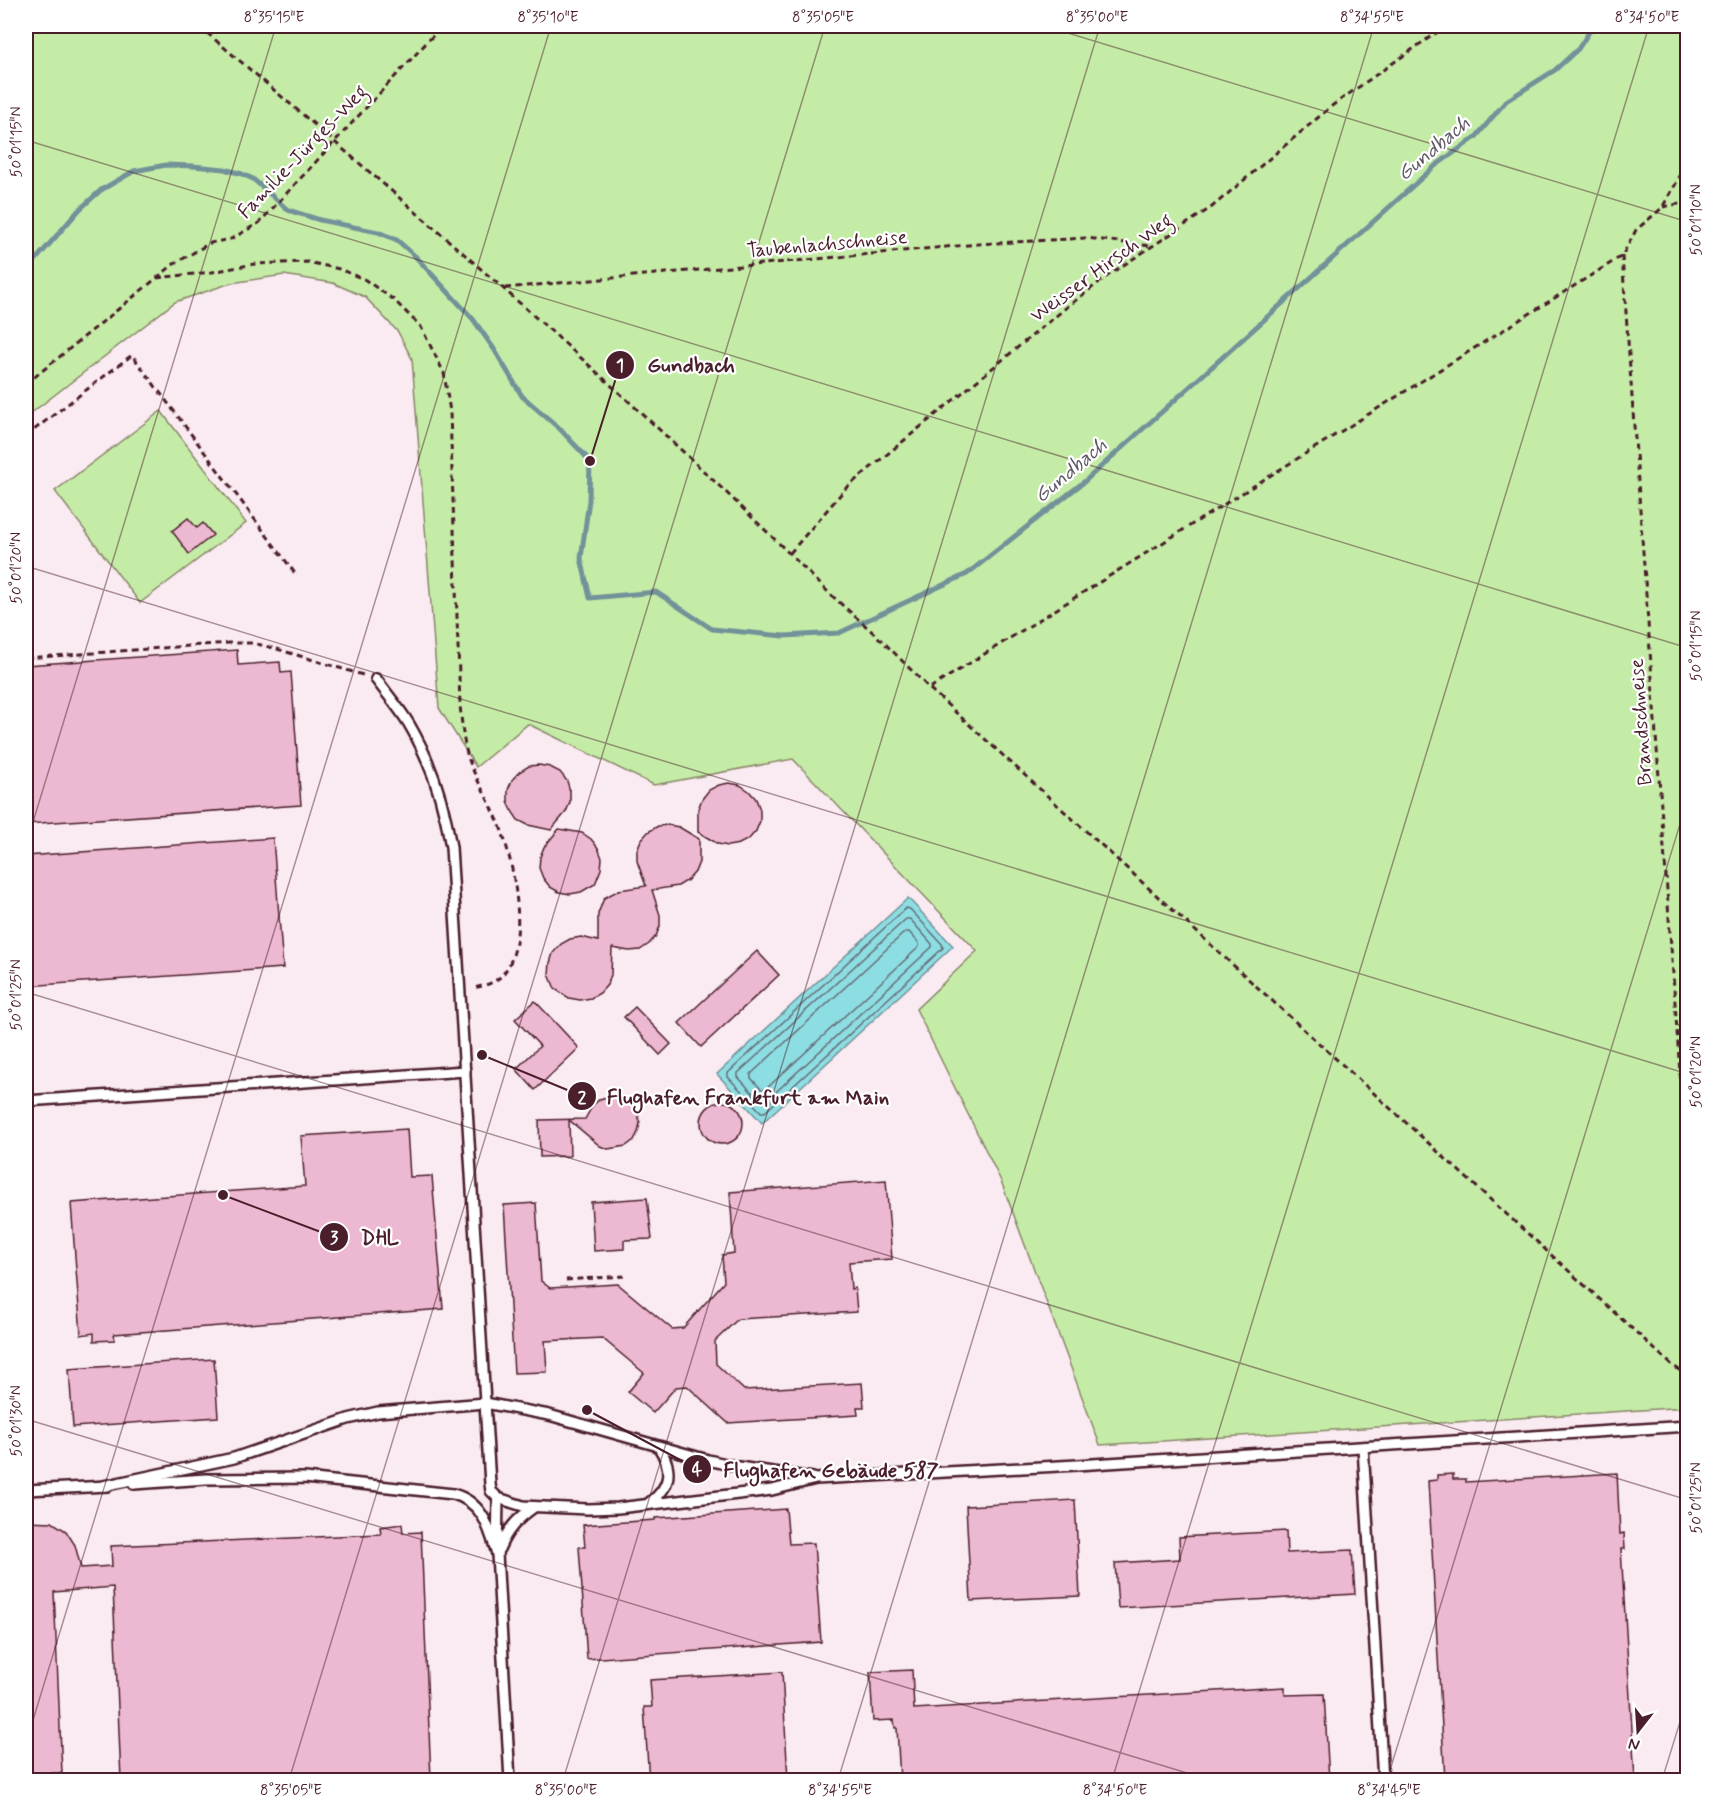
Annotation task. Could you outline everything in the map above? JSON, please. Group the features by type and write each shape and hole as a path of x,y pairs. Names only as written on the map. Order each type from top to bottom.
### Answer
{"lane":[{"path":"376,679 408,723 424,752 445,808 451,847 490,1484 491,1491 498,1498 523,1506 588,1509 772,1490 816,1479 1688,1426"},
{"path":"26,1101 465,1071"},
{"path":"103,1486 234,1458 348,1419 378,1412 485,1403 549,1414 657,1446 739,1467 816,1479"},
{"path":"647,1504 658,1497 668,1476 666,1459 657,1446"},
{"path":"1363,1447 1383,1780"},
{"path":"26,1490 206,1479 305,1478 453,1494 463,1497 478,1508 490,1531 497,1554"},
{"path":"498,1498 497,1554 510,1780"},
{"path":"497,1554 515,1521 534,1507"}],"path":[{"path":"199,26 504,288 631,403 790,552 823,587 930,688 1654,1349 1688,1376"},
{"name":"Familie-Jürges-Weg","path":"26,384 190,253 210,243 231,238 258,223 442,26"},
{"name":"Weisser Hirsch Weg","path":"790,552 846,488 1067,307 1152,246 1212,207 1333,105 1446,26"},
{"path":"930,688 1622,256 1636,230 1662,208 1688,162"},
{"path":"1662,208 1688,202"},
{"name":"Taubenlachschneise","path":"504,288 978,244 1087,238 1152,246"},
{"name":"Brandschneise","path":"1622,256 1688,1186"},
{"path":"157,279 212,273 254,264 308,262 339,269 364,279 394,300 420,327 444,373 450,412 459,682 463,733 468,758 498,822 507,848 512,868 517,922 516,945 511,961 500,976 488,985 460,990"},
{"path":"26,436 132,356 297,576"},
{"path":"26,658 229,643 253,644 376,679"},
{"path":"566,1280 624,1276"}],"shaded area":[{"path":"284,275 333,283 365,297 398,332 412,359 439,708 476,766 528,724 654,785 793,759 977,951 916,1010 1001,1181 1100,1445 1687,1407 1687,1780 26,1780 26,417 175,302 231,283"}],"green space":[{"path":"26,26 1687,26 1687,1407 1100,1445 1001,1181 916,1009 977,951 793,759 654,785 528,724 476,767 439,708 412,359 398,332 365,297 333,283 284,275 231,283 175,302 26,417"},
{"path":"161,411 246,523 140,603 55,491"}],"water":[{"path":"908,898 953,946 762,1123 717,1074"}],"building":[{"path":"188,518 197,528 203,523 213,535 189,554 172,531"},
{"path":"237,650 238,665 280,662 281,673 291,672 301,805 26,824 26,665"},
{"path":"539,765 560,772 567,781 570,791 570,802 566,812 551,830 528,825 518,820 508,801 508,790 512,780 529,766"},
{"path":"729,783 740,785 756,799 760,810 760,821 756,831 749,839 728,846 718,844 698,832 698,809 709,790"},
{"path":"658,826 679,827 699,839 699,862 695,872 678,886 652,890 660,915 660,926 656,936 640,950 612,948 611,975 607,985 600,993 580,1000 569,998 555,989 549,974 553,953 561,944 570,939 581,937 598,941 598,914 604,898 619,890 646,886 637,861 637,850 641,840 648,832"},
{"path":"559,829 582,833 591,839 602,858 601,869 595,884 581,892 570,894 550,887 539,868 544,847"},
{"path":"273,838 283,968 26,986 26,856"},
{"path":"757,951 779,975 701,1047 679,1023"},
{"path":"535,1001 579,1048 535,1090 516,1069 540,1046 515,1019"},
{"path":"635,1007 671,1044 660,1055 624,1017"},
{"path":"609,1096 618,1096 634,1106 640,1123 634,1140 626,1146 608,1149 600,1146 569,1120 570,1156 540,1157 539,1120 585,1119 593,1105"},
{"path":"722,1102 737,1108 743,1123 737,1138 722,1144 707,1138 701,1123 707,1108"},
{"path":"407,1129 410,1177 432,1176 443,1309 114,1334 115,1340 94,1341 94,1333 81,1335 71,1203 305,1186 301,1136"},
{"path":"886,1180 892,1259 849,1262 851,1289 855,1288 857,1312 738,1319 715,1341 716,1364 744,1390 862,1383 864,1407 857,1407 858,1415 728,1423 687,1386 676,1387 653,1413 628,1392 644,1373 602,1338 545,1341 547,1372 514,1373 504,1205 536,1203 541,1281 550,1288 618,1284 672,1329 683,1328 724,1282 722,1255 734,1253 730,1192"},
{"path":"647,1198 652,1239 624,1240 624,1249 594,1251 591,1202"},
{"path":"214,1359 218,1417 73,1427 69,1369"},
{"path":"1617,1473 1620,1534 1624,1533 1625,1549 1621,1549 1635,1780 1445,1780 1428,1481 1437,1480 1437,1475 1453,1474 1453,1479 1466,1479 1466,1482"},
{"path":"1075,1500 1080,1596 971,1601 966,1506"},
{"path":"786,1509 789,1544 814,1543 821,1642 587,1659 579,1547 585,1547 583,1525"},
{"path":"26,1521 52,1522 66,1531 75,1545 81,1568 112,1566 111,1546 381,1534 380,1527 402,1524 403,1533 421,1532 431,1780 121,1780 113,1587 54,1592 62,1773 26,1773"},
{"path":"1286,1531 1287,1553 1352,1550 1355,1594 1118,1608 1115,1563 1180,1559 1179,1537"},
{"path":"912,1670 914,1709 1285,1687 1285,1695 1324,1694 1329,1780 900,1780 897,1728 895,1728 894,1720 873,1721 870,1672"},
{"path":"782,1672 788,1780 649,1780 644,1707 652,1707 650,1680"}],"waterway":[{"name":"Gundbach","path":"26,271 79,210 101,190 134,171 166,165 224,169 242,174 253,179 288,210 320,220 378,232 397,240 415,256 473,319 522,396 560,429 590,461 589,500 581,558 590,598 656,592 712,629 784,636 839,633 967,574 1085,481 1435,166 1476,137 1506,101 1555,70 1578,49 1593,26"}],"place":[{"name":"Gundbach","path":"590,461"},
{"name":"Flughafen Frankfurt am Main","path":"482,1055"},
{"name":"DHL","path":"223,1195"},
{"name":"Flughafen Gebäude 587","path":"587,1410"}]}
